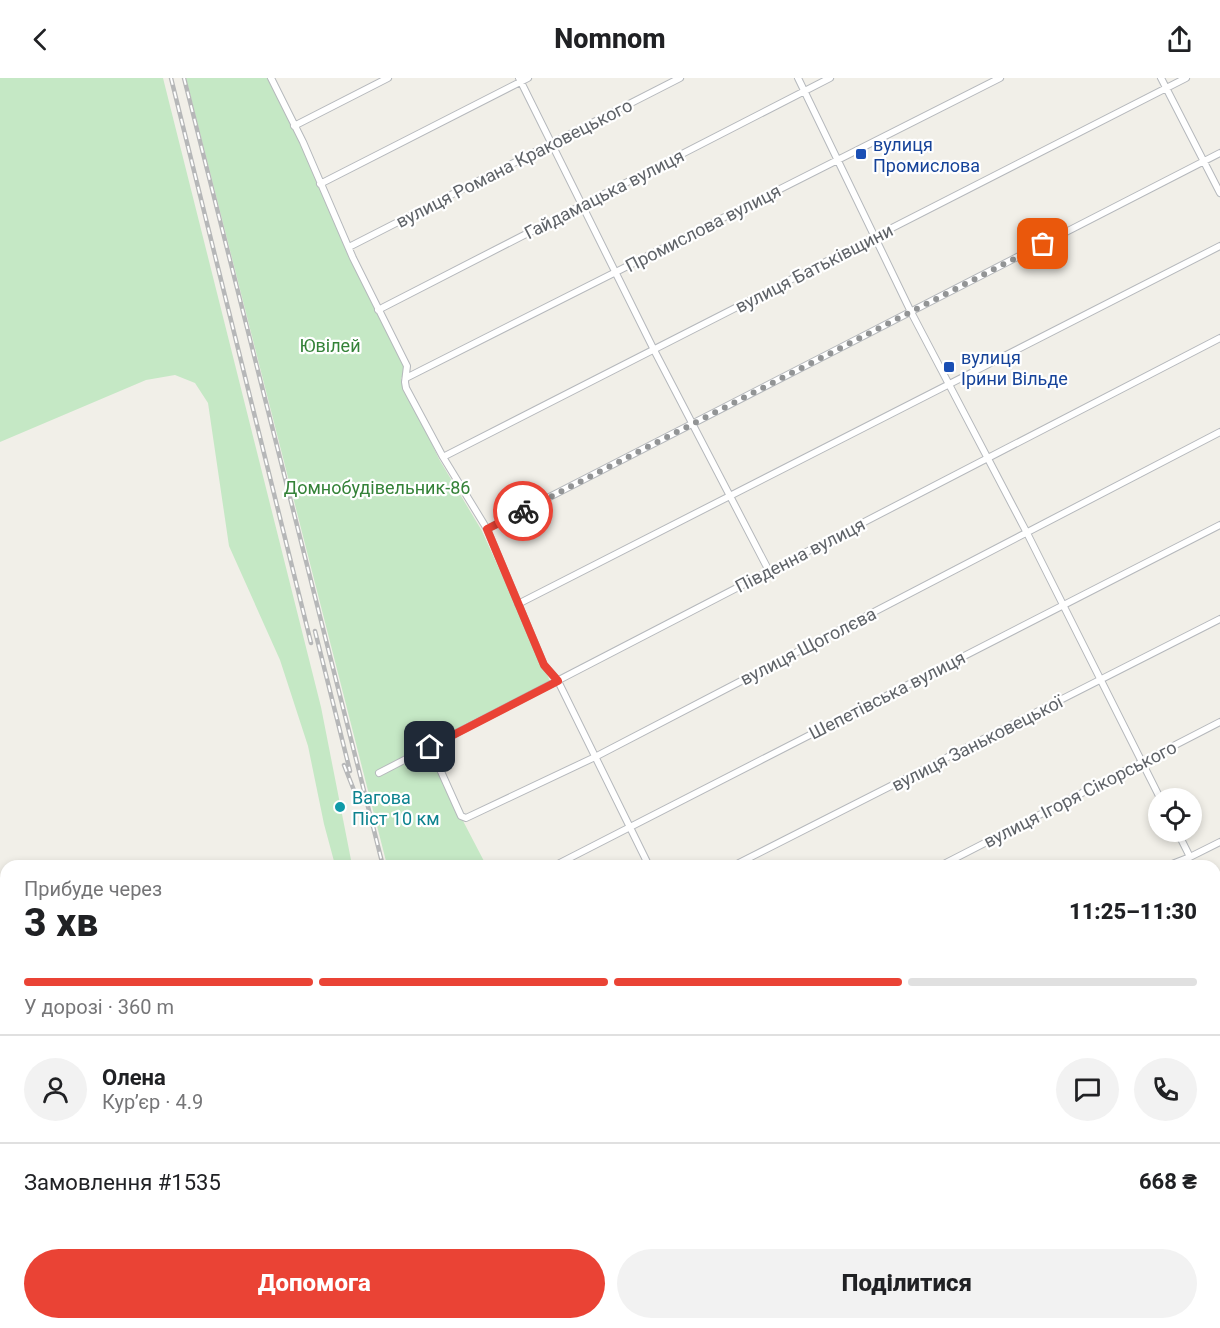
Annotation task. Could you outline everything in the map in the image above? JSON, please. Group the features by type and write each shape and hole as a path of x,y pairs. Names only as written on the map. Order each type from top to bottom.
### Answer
{"street":[{"path":"271,78 303,142 378,310 407,366 405,382 410,396 443,457 487,529 544,665 558,681 647,860"},
{"path":"294,126 388,78"},
{"path":"320,184 520,80 528,78"},
{"name":"вулиця Романа Краковецького","path":"349,247 680,78"},
{"path":"798,78 911,312 1027,533 1155,788"},
{"name":"Гайдамацька вулиця","path":"378,310 831,78"},
{"name":"Промислова вулиця","path":"406,378 1000,78"},
{"path":"1161,78 1220,193"},
{"name":"вулиця Батьківщини","path":"443,457 1186,78"},
{"path":"520,80 654,350 769,571"},
{"path":"487,529 1220,153"},
{"path":"518,604 1220,246"},
{"name":"Південна вулиця","path":"379,773 1220,338"},
{"name":"вулиця Щоголєва","path":"430,747 463,818 595,757 1220,432"},
{"name":"Шепетівська вулиця","path":"565,860 1220,525"},
{"name":"вулиця Заньковецької","path":"745,860 1220,618"},
{"name":"вулиця Ігоря Сікорського","path":"952,860 1220,722"},
{"path":"1182,842 1190,857"},
{"path":"1182,860 1220,842"}],"green space":[{"path":"0,78 163,78 321,707 351,860 334,860 308,746 280,660 229,546 208,403 195,383 175,375 146,380 0,442"},
{"path":"186,78 270,78 407,367 406,373 401,378 439,459 482,531 550,681 465,724 430,747 461,817 483,860 386,860"}],"railway":[{"path":"171,78 311,643"},
{"path":"184,78 381,860"},
{"path":"315,631 350,771"},
{"path":"344,765 359,803"}],"way so far":[{"path":"523,511 1043,244"}],"place":[{"name":"вулиця Промислова","path":"861,154"},
{"name":"вулиця Ірини Вільде","path":"949,367"},
{"name":"Вагова Піст 10 км","path":"340,807"}],"route":[{"path":"430,747 558,681 544,665 487,529 523,511"}],"park label":[{"name":"Ювілей","path":"330,345"},
{"name":"Домнобудівельник-86","path":"377,487"}]}
